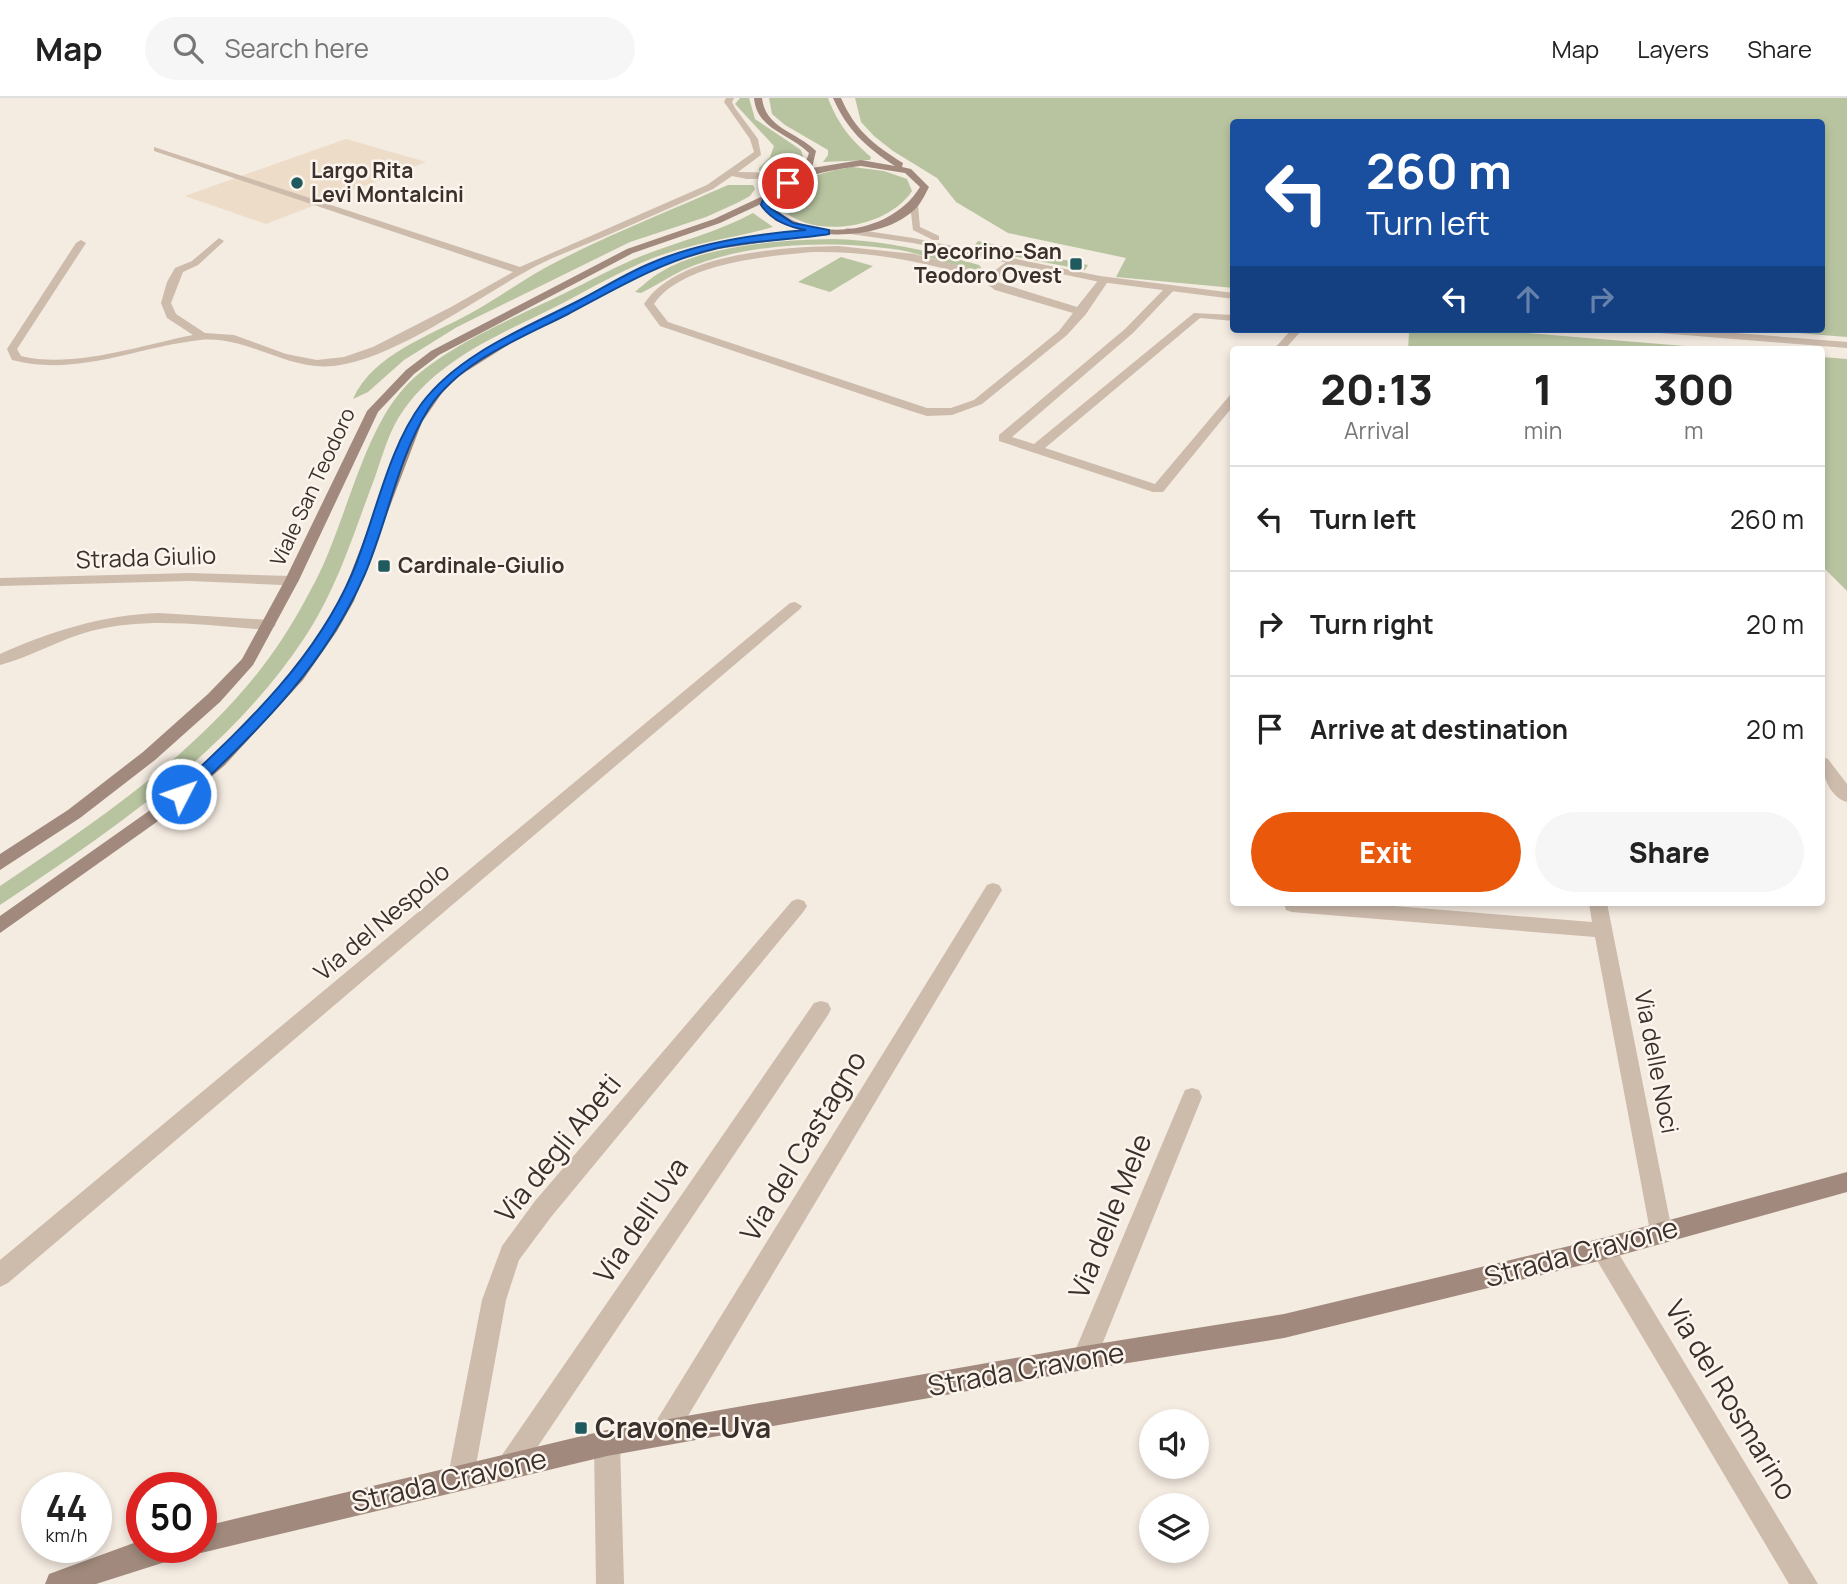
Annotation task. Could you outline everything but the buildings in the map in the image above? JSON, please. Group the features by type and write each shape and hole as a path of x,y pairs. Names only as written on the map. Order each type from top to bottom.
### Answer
{"main road":[{"path":"758,98 760,114 773,126 806,144 813,153 802,174"},
{"path":"0,926 162,810 219,761 290,685 330,631 347,601 416,422 438,391 455,374 507,341 659,263 717,246 789,234 847,231 884,223 913,206 925,187 908,171 856,135 848,125 837,98"},
{"path":"802,174 833,165 861,163 908,171"},
{"name":"Viale San Teodoro","path":"0,863 74,814 149,756 214,698 248,662 292,580 373,411 410,372 456,340 620,257 717,221 770,196 802,174"},
{"path":"770,196 765,205 782,222 826,232"},
{"name":"Strada Cravone","path":"217,1536 607,1443 1084,1358 1284,1326 1603,1249 1847,1182"},
{"path":"59,1584 126,1559"}],"street":[{"path":"81,243 12,349 16,358 34,364 114,356 202,336 237,337 299,363 338,362 388,344 485,295 521,271 710,187 731,173 758,153 758,145 732,112 728,102 730,98"},
{"path":"157,149 521,271"},
{"path":"731,173 747,176 802,174"},
{"path":"747,176 768,187 770,196"},
{"path":"913,206 916,228 962,249"},
{"path":"847,231 903,237 1104,280 1230,296"},
{"path":"202,336 172,316 166,303 172,282 179,270 195,263 219,241"},
{"path":"992,278 901,255 810,249 758,255 701,269 660,290 649,304 664,324 912,408 938,412 959,409 978,402 1063,332 1082,312 1104,280"},
{"path":"992,278 1012,262"},
{"path":"992,278 992,283 999,288 1082,312"},
{"path":"1169,290 1129,331 1003,438 1158,489 1230,402"},
{"path":"1036,449 1198,315 1230,318"},
{"path":"1282,346 1294,333"},
{"path":"1697,333 1847,345"},
{"name":"Strada Giulio","path":"0,582 72,583 218,576 269,582 292,580"},
{"name":"Via del Nespolo","path":"0,1275 795,606"},
{"path":"0,660 92,626 152,619 269,625"},
{"path":"0,673 92,626"},
{"path":"1825,767 1847,796"},
{"name":"Via del Castagno","path":"664,1432 993,890"},
{"name":"Via degli Abeti","path":"461,1476 494,1300 510,1254 543,1209 799,906"},
{"path":"1304,906 1603,930"},
{"name":"Via delle Noci","path":"1599,906 1661,1231"},
{"name":"Via dell'Uva","path":"511,1464 821,1009"},
{"name":"Via delle Mele","path":"1084,1358 1192,1097"},
{"name":"Via del Rosmarino","path":"1603,1249 1804,1584"},
{"path":"607,1443 610,1584"}],"green space":[{"path":"740,98 749,98 755,119 801,150 803,157 790,170 778,173 759,171 770,157 774,146 735,104"},
{"path":"769,98 828,98 840,123 871,157 870,160 823,162 828,150 785,125 772,114"},
{"path":"855,98 1847,98 1847,337 1798,333 1825,333 1825,119 1230,119 1230,288 1116,277 1126,258 1008,233 956,202 937,178 893,151 861,122"},
{"path":"853,167 884,171 907,179 912,191 900,204 885,214 868,222 849,226 811,224 794,218 780,208 782,199 797,184 820,174"},
{"path":"728,185 753,185 755,189 750,196 737,203 706,217 630,242 457,327 404,360 368,392 353,399 374,370 404,348 471,313 558,261"},
{"path":"753,213 773,227 683,248 641,263 490,339 446,367 426,384 408,404 391,432 352,540 326,601 303,640 273,681 239,719 165,787 84,848 0,905 0,886 105,814 172,761 233,702 260,670 290,626 316,580 377,429 404,388 419,373 479,335 613,269"},
{"path":"832,239 906,247 979,265 982,269 966,268 900,250 847,245 790,246 761,249 707,261 683,270 641,293 635,292 661,272 679,263 721,250 768,243"},
{"path":"978,241 1088,265 1085,270 1012,256 974,246"},
{"path":"841,257 873,266 830,292 798,282"},
{"path":"1409,333 1528,333 1685,346 1408,346"},
{"path":"1825,357 1847,359 1847,591 1825,569"}],"shaded area":[{"name":"Largo Rita Levi Montalcini","path":"346,139 426,162 266,224 185,196"}],"place":[{"name":"Largo Rita Levi Montalcini","path":"297,183"},
{"name":"Pecorino-San Teodoro Ovest","path":"1076,264"},
{"name":"Cardinale-Giulio","path":"384,566"},
{"name":"Cravone-Uva","path":"581,1428"}],"route":[{"path":"181,794 219,761 268,711 298,676 330,631 358,575 406,441 425,407 438,391 455,374 480,357 571,306 659,263 717,246 789,234 826,232 782,222 768,210 765,205 768,197 788,183"}]}
